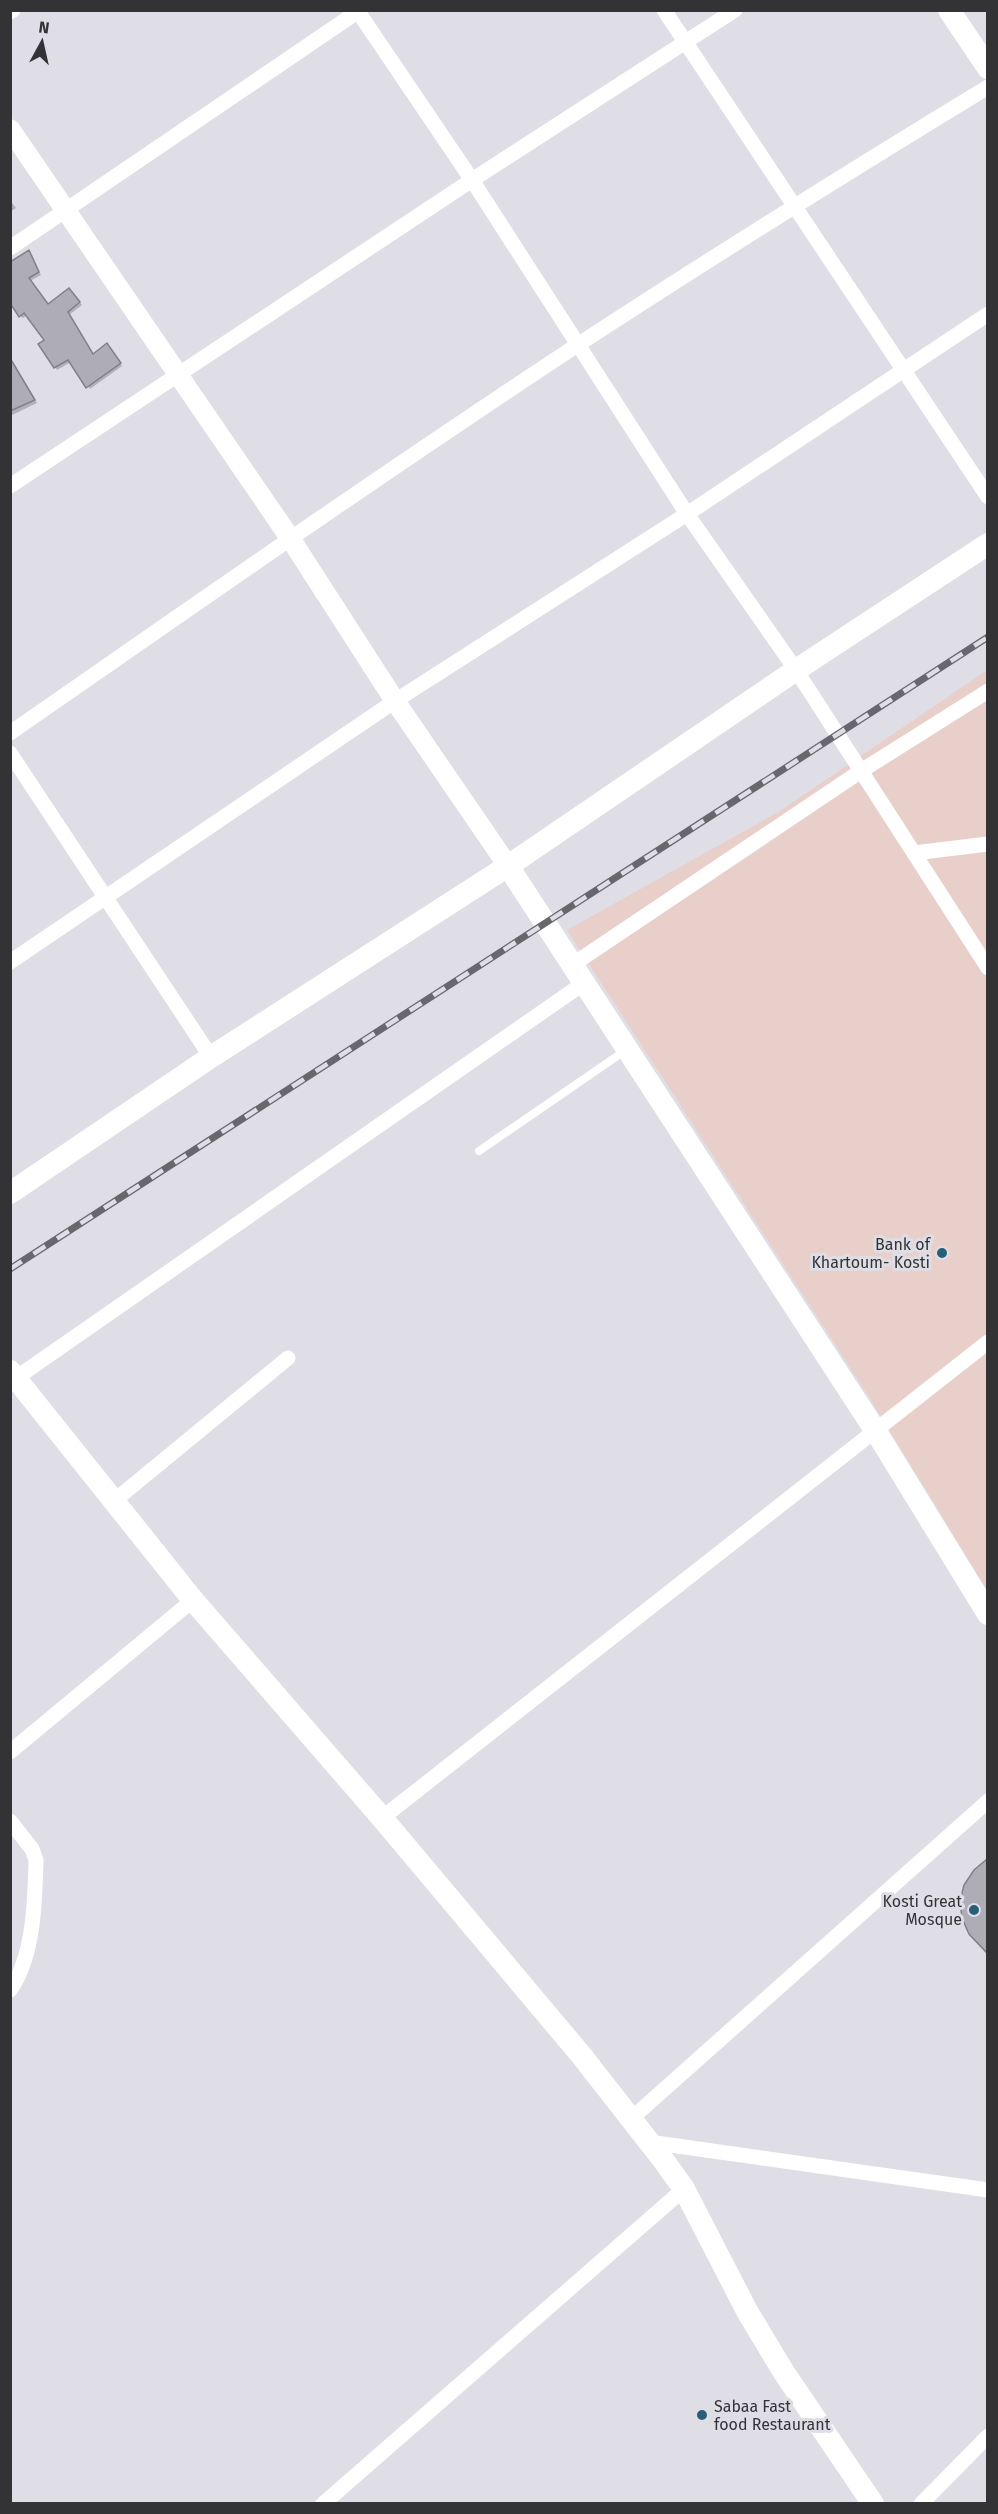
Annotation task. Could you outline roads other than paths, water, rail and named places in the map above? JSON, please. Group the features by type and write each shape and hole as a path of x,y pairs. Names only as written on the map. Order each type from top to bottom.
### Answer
{"main road":[{"path":"949,10 987,68"},
{"path":"10,1193 211,1057 508,867 796,670 987,544"},
{"path":"508,867 875,1430 987,1614"},
{"path":"13,1374 193,1600 382,1818 632,2118 684,2189 747,2311 783,2371 873,2504"}],"street":[{"path":"664,10 987,498"},
{"path":"10,486 180,376 472,180 735,10"},
{"path":"10,248 358,11 472,180 687,514 796,670 987,968"},
{"path":"10,733 290,538 578,345 793,206 987,87"},
{"path":"10,129 290,538 395,701 508,867"},
{"path":"10,962 395,701 687,514 987,314"},
{"path":"13,1374 861,771 987,691"},
{"path":"10,753 211,1057"},
{"path":"914,853 987,844"},
{"path":"382,1818 987,1342"},
{"path":"114,1501 288,1358"},
{"path":"10,1752 193,1600"},
{"path":"632,2118 987,1801"},
{"path":"10,1821 32,1849 36,1860 28,1949 23,1968 10,1990"},
{"path":"650,2142 987,2190"},
{"path":"323,2504 684,2189"},
{"path":"921,2504 987,2436"}],"lane":[{"path":"478,1151 627,1050"}],"railway":[{"path":"10,1269 988,637"}],"place":[{"name":"Bank of Khartoum- Kosti","path":"942,1253"},
{"name":"Kosti Great Mosque","path":"974,1910"},
{"name":"Sabaa Fast food Restaurant","path":"702,2415"}]}
